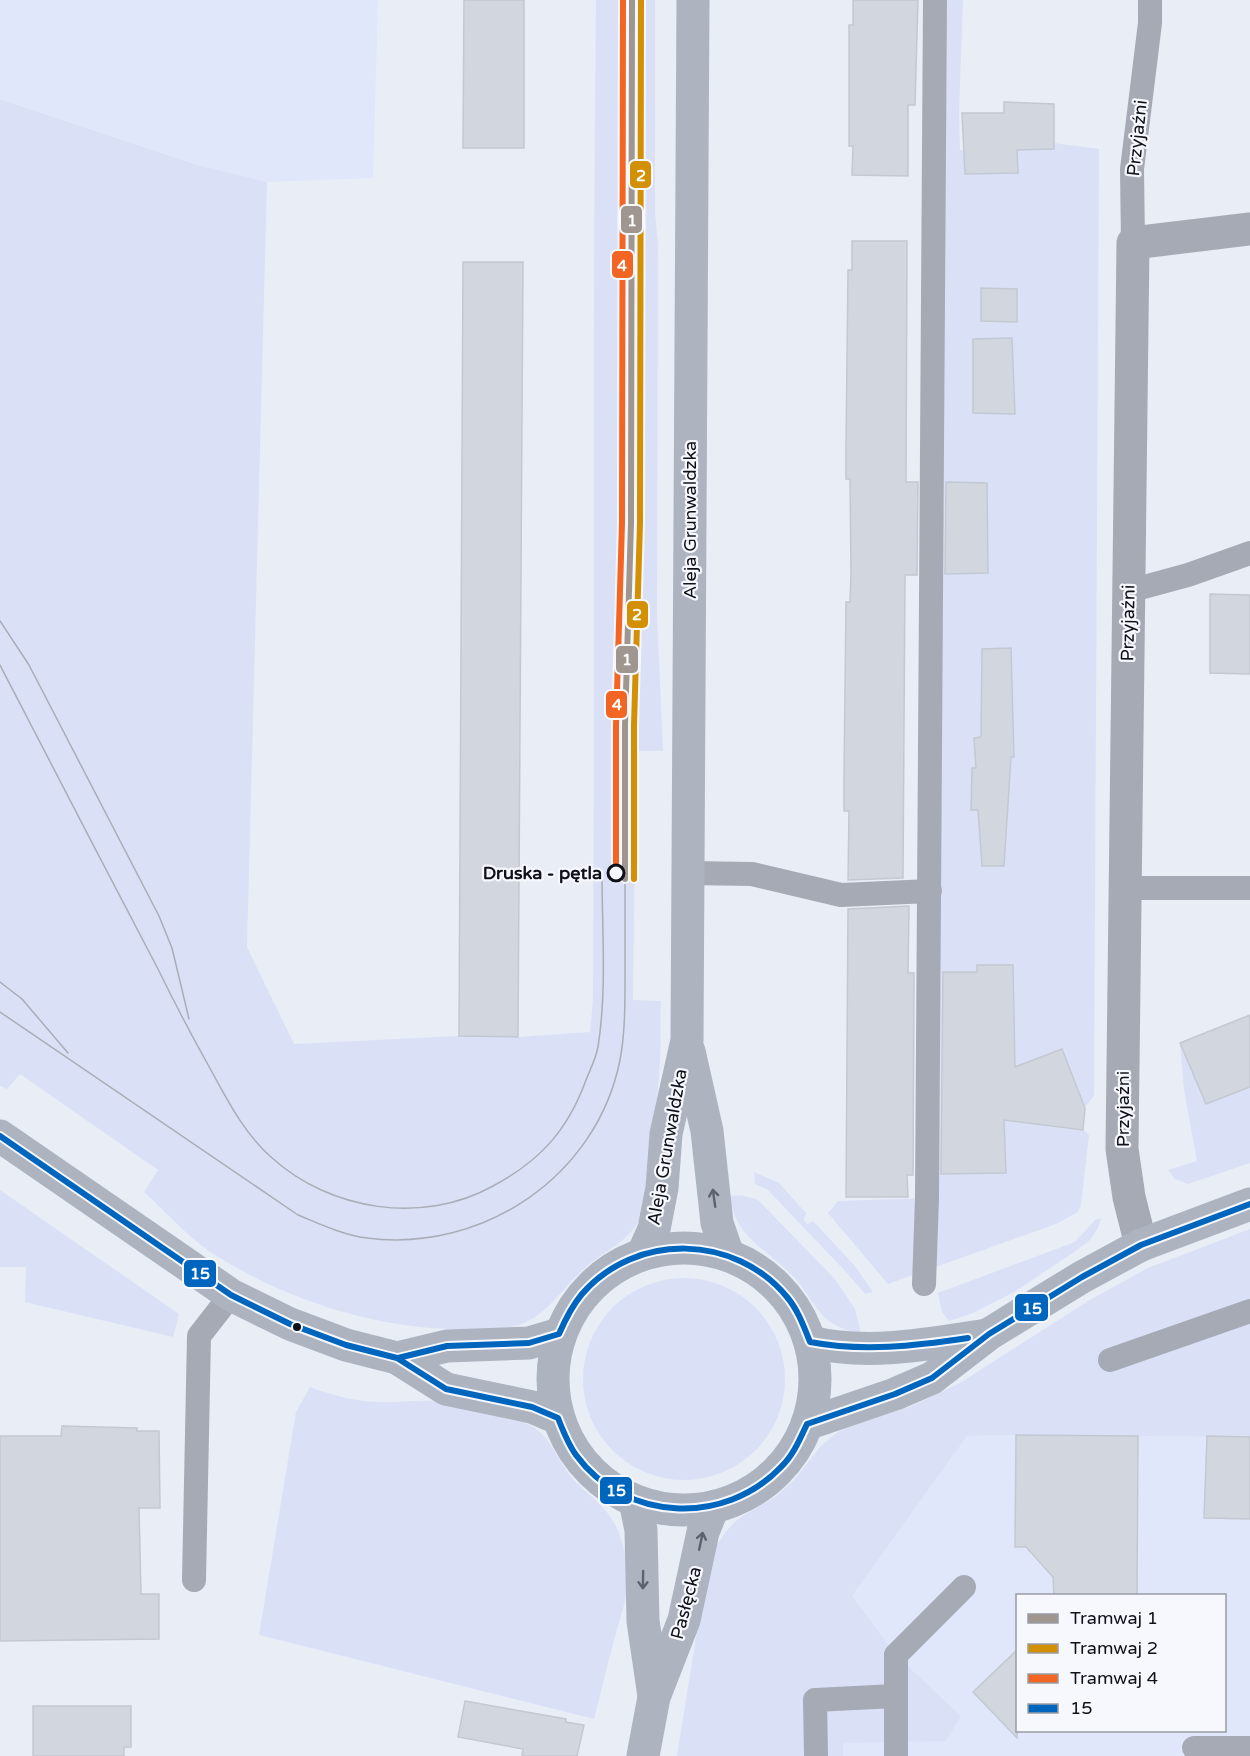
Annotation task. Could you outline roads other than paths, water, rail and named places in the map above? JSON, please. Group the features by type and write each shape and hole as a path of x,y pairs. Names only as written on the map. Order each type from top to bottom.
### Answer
{"main road":[{"name":"Aleja Grunwaldzka","path":"693,0 687,1040 706,1131 717,1223 728,1255"},
{"name":"Aleja Grunwaldzka","path":"643,1254 654,1229 662,1188 666,1134 687,1040"},
{"path":"0,1136 231,1295 290,1324 346,1345 397,1358 446,1389 532,1407 558,1418"},
{"path":"807,1424 885,1398 932,1378 988,1335 1082,1277 1141,1245 1250,1204"},
{"path":"671,1248 700,1248 728,1255 750,1266 770,1280 787,1298 801,1319 810,1342 815,1369 814,1397 807,1424 796,1447 780,1468 761,1486 738,1499 713,1507 687,1510 660,1509 635,1501 614,1491 596,1477 579,1460 567,1440 558,1418 553,1390 553,1371 559,1334 583,1293 601,1276 621,1263 643,1254 671,1248"},
{"path":"397,1358 447,1346 529,1343 559,1334"},
{"path":"810,1342 834,1348 871,1349 921,1345 988,1335"},
{"name":"Pasłęcka","path":"635,1501 641,1530 643,1621 654,1697"},
{"name":"Pasłęcka","path":"643,1756 654,1697 684,1620 703,1532 713,1507"}],"street":[{"path":"1133,243 1250,229"},
{"name":"Przyjaźni","path":"1133,243 1122,1149 1129,1197 1141,1245"}],"lane":[{"path":"924,1284 930,891 935,0"},
{"name":"Przyjaźni","path":"1133,243 1132,169 1150,23 1150,0"},
{"path":"1129,591 1188,575 1250,553"},
{"path":"688,873 752,874 841,895 930,891"},
{"path":"1125,888 1250,888"},
{"path":"194,1580 199,1336 231,1295"},
{"path":"1110,1360 1250,1311"},
{"path":"896,1756 896,1655 964,1587"},
{"path":"816,1756 815,1700 895,1696"},
{"path":"1194,1748 1250,1748"}],"tram line":[{"name":"4","path":"616,879 616,725 622,523 623,0"},
{"name":"1","path":"625,879 625,725 631,523 632,0"},
{"name":"2","path":"634,879 634,725 640,523 641,0"},
{"path":"0,621 29,665 159,916 172,948 189,1019"},
{"path":"0,665 184,1021 238,1117 262,1148 295,1175 321,1190 349,1200 378,1206 408,1208 437,1206 466,1198 493,1186 525,1166 561,1129 579,1098 598,1047 603,982 602,873"},
{"path":"0,1012 298,1215 358,1237 410,1239 452,1233 492,1219 528,1198 560,1171 587,1139 607,1102 620,1060 624,1030 625,879"},
{"path":"0,982 22,999 68,1053"}],"place":[{"name":"Druska - pętla","path":"616,873"}]}
